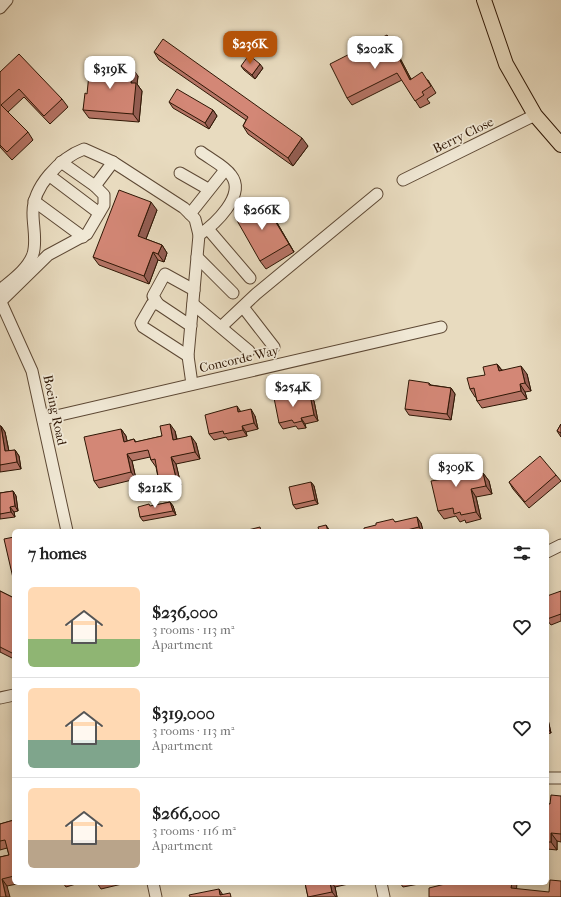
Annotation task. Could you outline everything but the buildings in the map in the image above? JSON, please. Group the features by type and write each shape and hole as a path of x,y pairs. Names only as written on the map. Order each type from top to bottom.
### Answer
{"main road":[{"path":"484,0 506,64 535,115 561,145"}],"street":[{"path":"0,8 7,0"},
{"name":"Berry Close","path":"403,180 535,115"},
{"path":"0,297 33,255 35,247 33,213 34,201 38,190 61,162 76,152 84,149 113,162 181,206 190,214 203,232 250,278"},
{"path":"192,384 188,356 197,258 203,232 225,211 235,194 236,184 231,175 201,152"},
{"path":"0,297 48,255 87,234 104,205 104,195 95,186 61,162"},
{"path":"95,186 113,162"},
{"path":"190,214 225,170"},
{"path":"180,173 208,190"},
{"path":"50,176 99,213"},
{"path":"221,328 256,294 377,194"},
{"path":"34,201 83,237"},
{"path":"35,247 48,255"},
{"path":"197,258 233,293"},
{"path":"191,326 158,304 153,296 165,274 194,290"},
{"name":"Boeing Road","path":"0,297 32,371 67,529"},
{"path":"158,304 152,304 141,325 188,356"},
{"path":"193,304 249,351"},
{"path":"244,307 274,347"},
{"name":"Concorde Way","path":"43,419 441,327"},
{"path":"549,551 561,545"},
{"path":"0,698 12,695"},
{"path":"549,778 561,778"},
{"path":"153,885 156,897"},
{"path":"381,885 384,897"}]}
